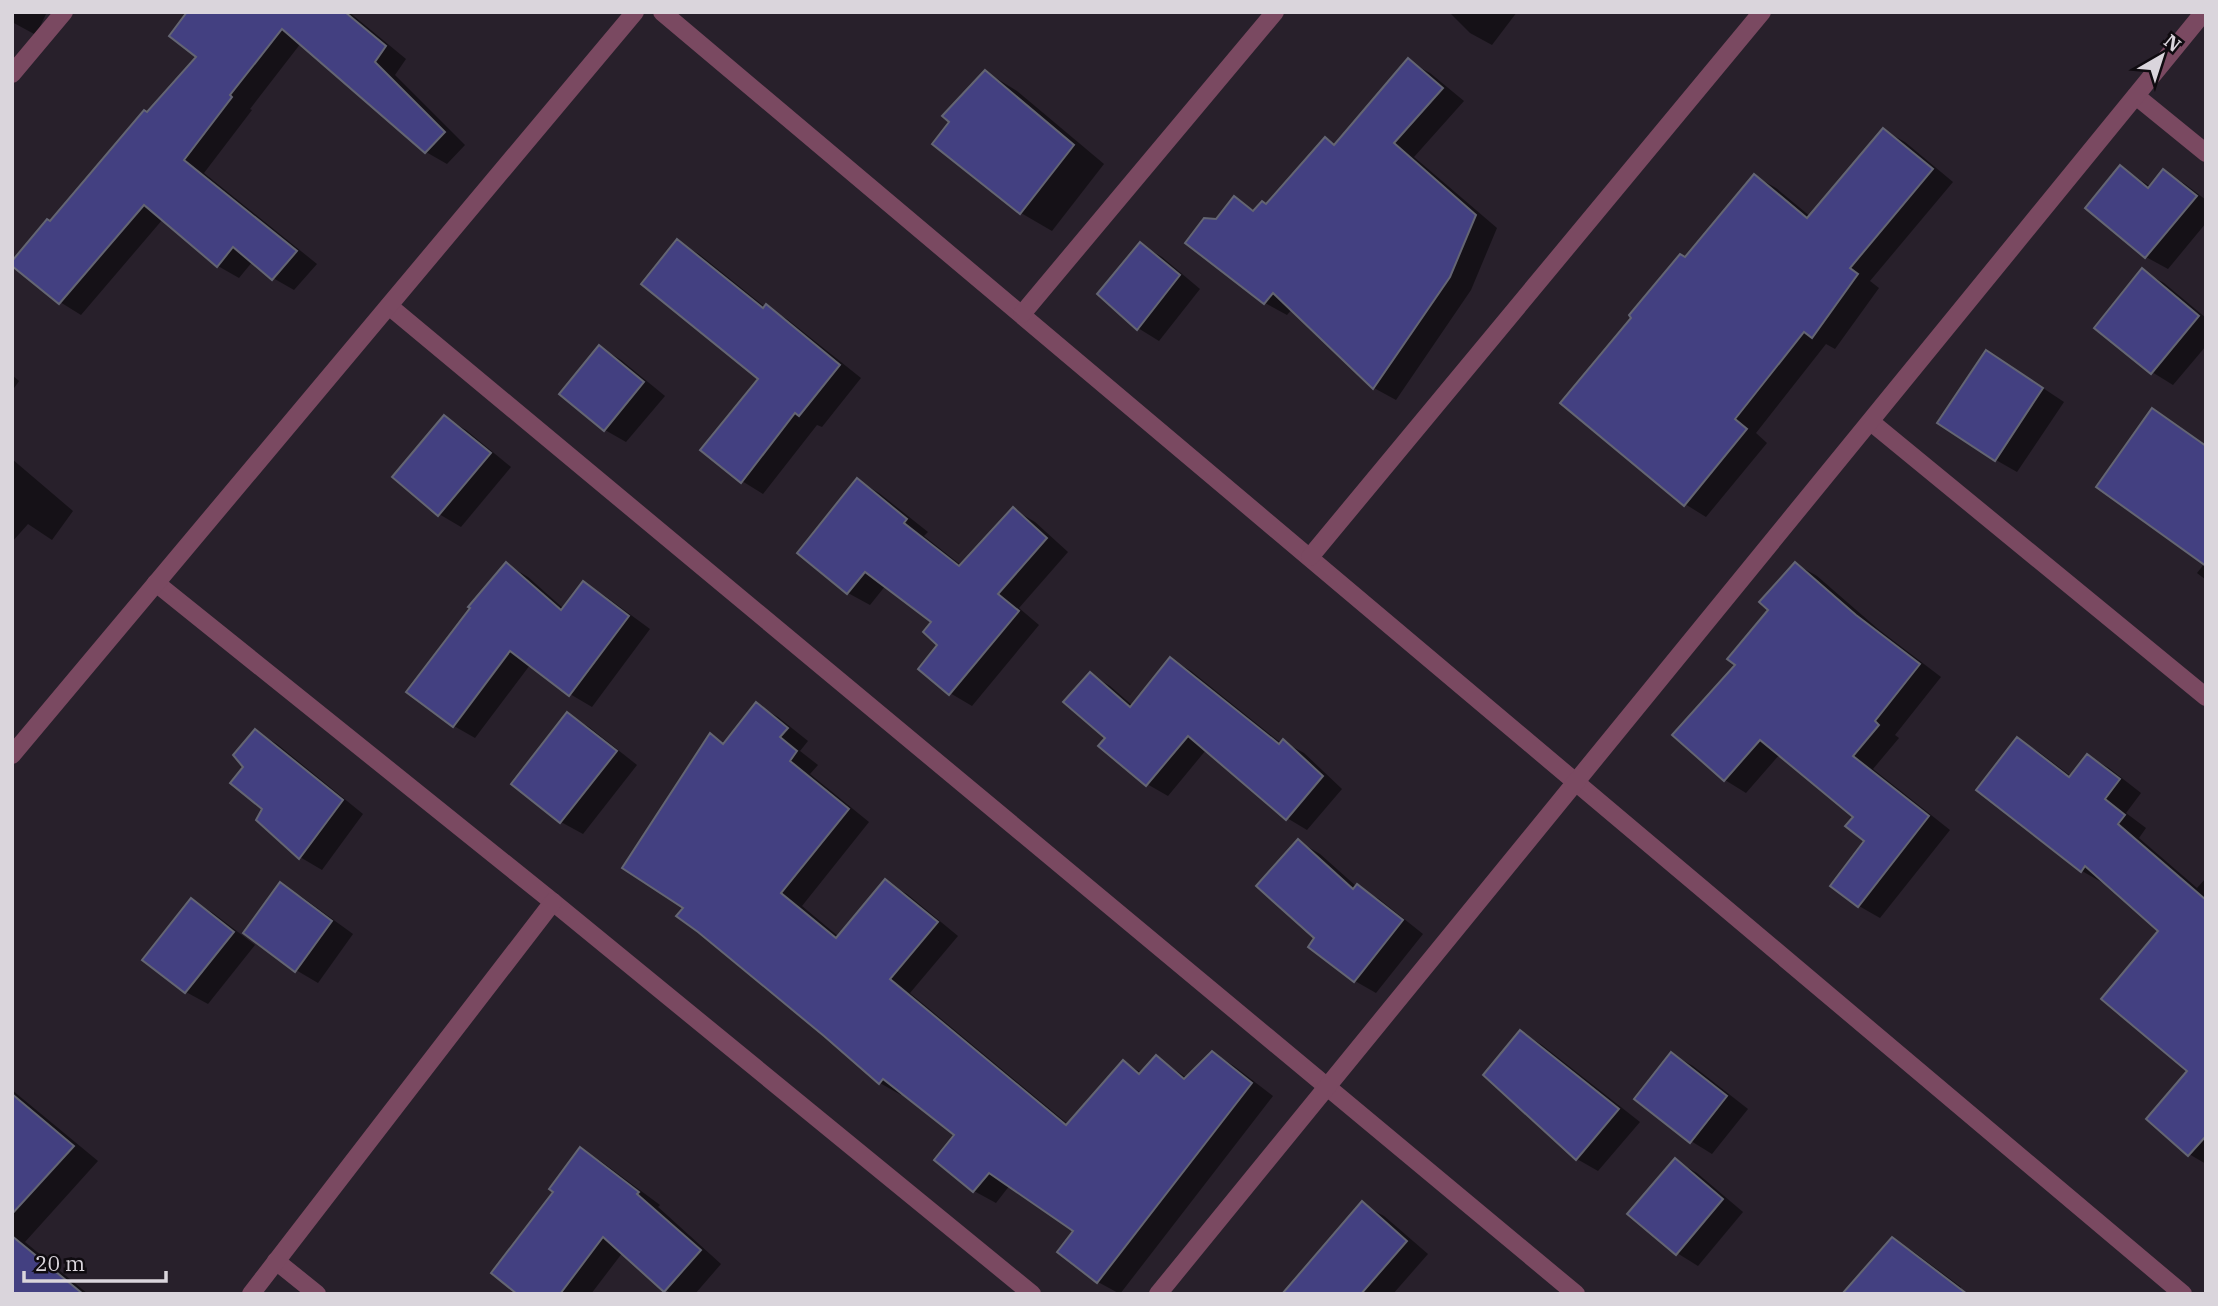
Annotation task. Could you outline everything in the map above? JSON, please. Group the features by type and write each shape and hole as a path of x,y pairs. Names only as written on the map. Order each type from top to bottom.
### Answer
{"street":[{"path":"12,74 64,12"},
{"path":"12,755 635,12"},
{"path":"662,12 2183,1294"},
{"path":"1022,314 1275,12"},
{"path":"1310,557 1762,12"},
{"path":"1158,1294 2204,12"},
{"path":"2136,96 2206,153"},
{"path":"389,306 1576,1294"},
{"path":"1871,422 2206,697"},
{"path":"156,583 553,902 1032,1294"},
{"path":"251,1294 553,902"},
{"path":"276,1261 317,1294"}],"building":[{"path":"187,12 345,12 386,46 375,62 445,132 425,153 282,29 230,95 232,97 184,160 297,251 272,280 233,247 217,267 144,205 59,304 12,266 12,261 47,219 50,221 144,110 147,112 196,57 169,36"},
{"path":"1408,58 1443,88 1394,143 1476,215 1450,277 1373,389 1273,293 1264,304 1185,243 1204,218 1216,219 1234,196 1253,211 1262,201 1266,204 1325,137 1334,145"},
{"path":"985,70 1074,145 1020,214 932,144 949,122 942,116"},
{"path":"1883,128 1933,169 1850,268 1858,274 1812,338 1804,332 1735,419 1747,429 1684,506 1560,403 1680,254 1685,257 1754,174 1807,218"},
{"path":"2120,165 2148,188 2163,169 2197,196 2145,258 2085,208"},
{"path":"677,239 763,308 766,304 840,365 799,416 795,413 741,483 700,450 758,379 641,284"},
{"path":"1140,242 1180,275 1137,330 1097,294"},
{"path":"2142,268 2199,316 2151,374 2094,328"},
{"path":"599,345 644,382 604,431 559,394"},
{"path":"1986,350 2043,388 1995,461 1937,423"},
{"path":"2152,408 2206,446 2206,566 2096,487"},
{"path":"444,415 491,453 438,516 392,477"},
{"path":"857,478 907,519 904,523 959,566 1013,507 1047,538 998,594 1019,611 949,695 918,669 937,645 923,632 931,622 865,572 847,594 797,553"},
{"path":"506,562 561,610 583,581 629,616 569,696 510,651 453,727 406,692 470,608 468,607"},
{"path":"1795,562 1856,615 1920,664 1875,721 1879,725 1853,756 1929,816 1858,907 1830,886 1864,841 1845,826 1853,817 1760,740 1724,781 1672,735 1735,665 1727,659 1768,610 1759,602"},
{"path":"1170,657 1279,744 1283,739 1323,776 1286,820 1188,736 1146,786 1098,746 1105,738 1063,702 1090,672 1130,707"},
{"path":"756,702 788,728 780,737 797,751 790,761 849,809 781,893 836,938 885,879 938,922 890,979 1066,1125 1123,1060 1139,1074 1156,1055 1184,1079 1212,1051 1252,1083 1097,1283 1057,1252 1073,1231 989,1173 973,1192 934,1160 954,1135 883,1079 879,1084 676,916 683,908 622,868 710,733 723,744"},
{"path":"567,712 617,751 560,823 511,784"},
{"path":"255,729 343,800 299,859 256,820 262,809 230,783 243,767 233,755"},
{"path":"2017,737 2069,777 2087,754 2120,779 2105,799 2125,815 2118,824 2206,900 2206,1136 2188,1156 2146,1119 2187,1071 2101,999 2158,931 2085,866 2081,872 1976,790"},
{"path":"1298,839 1353,889 1357,884 1403,920 1354,982 1308,947 1314,938 1256,886"},
{"path":"280,882 332,921 295,972 243,933"},
{"path":"191,898 234,932 185,993 142,960"},
{"path":"1520,1030 1619,1109 1576,1160 1483,1075"},
{"path":"1671,1052 1727,1096 1690,1143 1634,1099"},
{"path":"12,1094 74,1146 12,1214"},
{"path":"580,1147 639,1192 637,1194 701,1250 664,1292 603,1237 560,1294 517,1294 491,1273 553,1192 549,1189"},
{"path":"1675,1158 1723,1199 1676,1255 1627,1214"},
{"path":"1362,1201 1407,1241 1361,1294 1282,1294"},
{"path":"12,1236 83,1294 12,1294"},
{"path":"1892,1237 1967,1294 1842,1294"}]}
